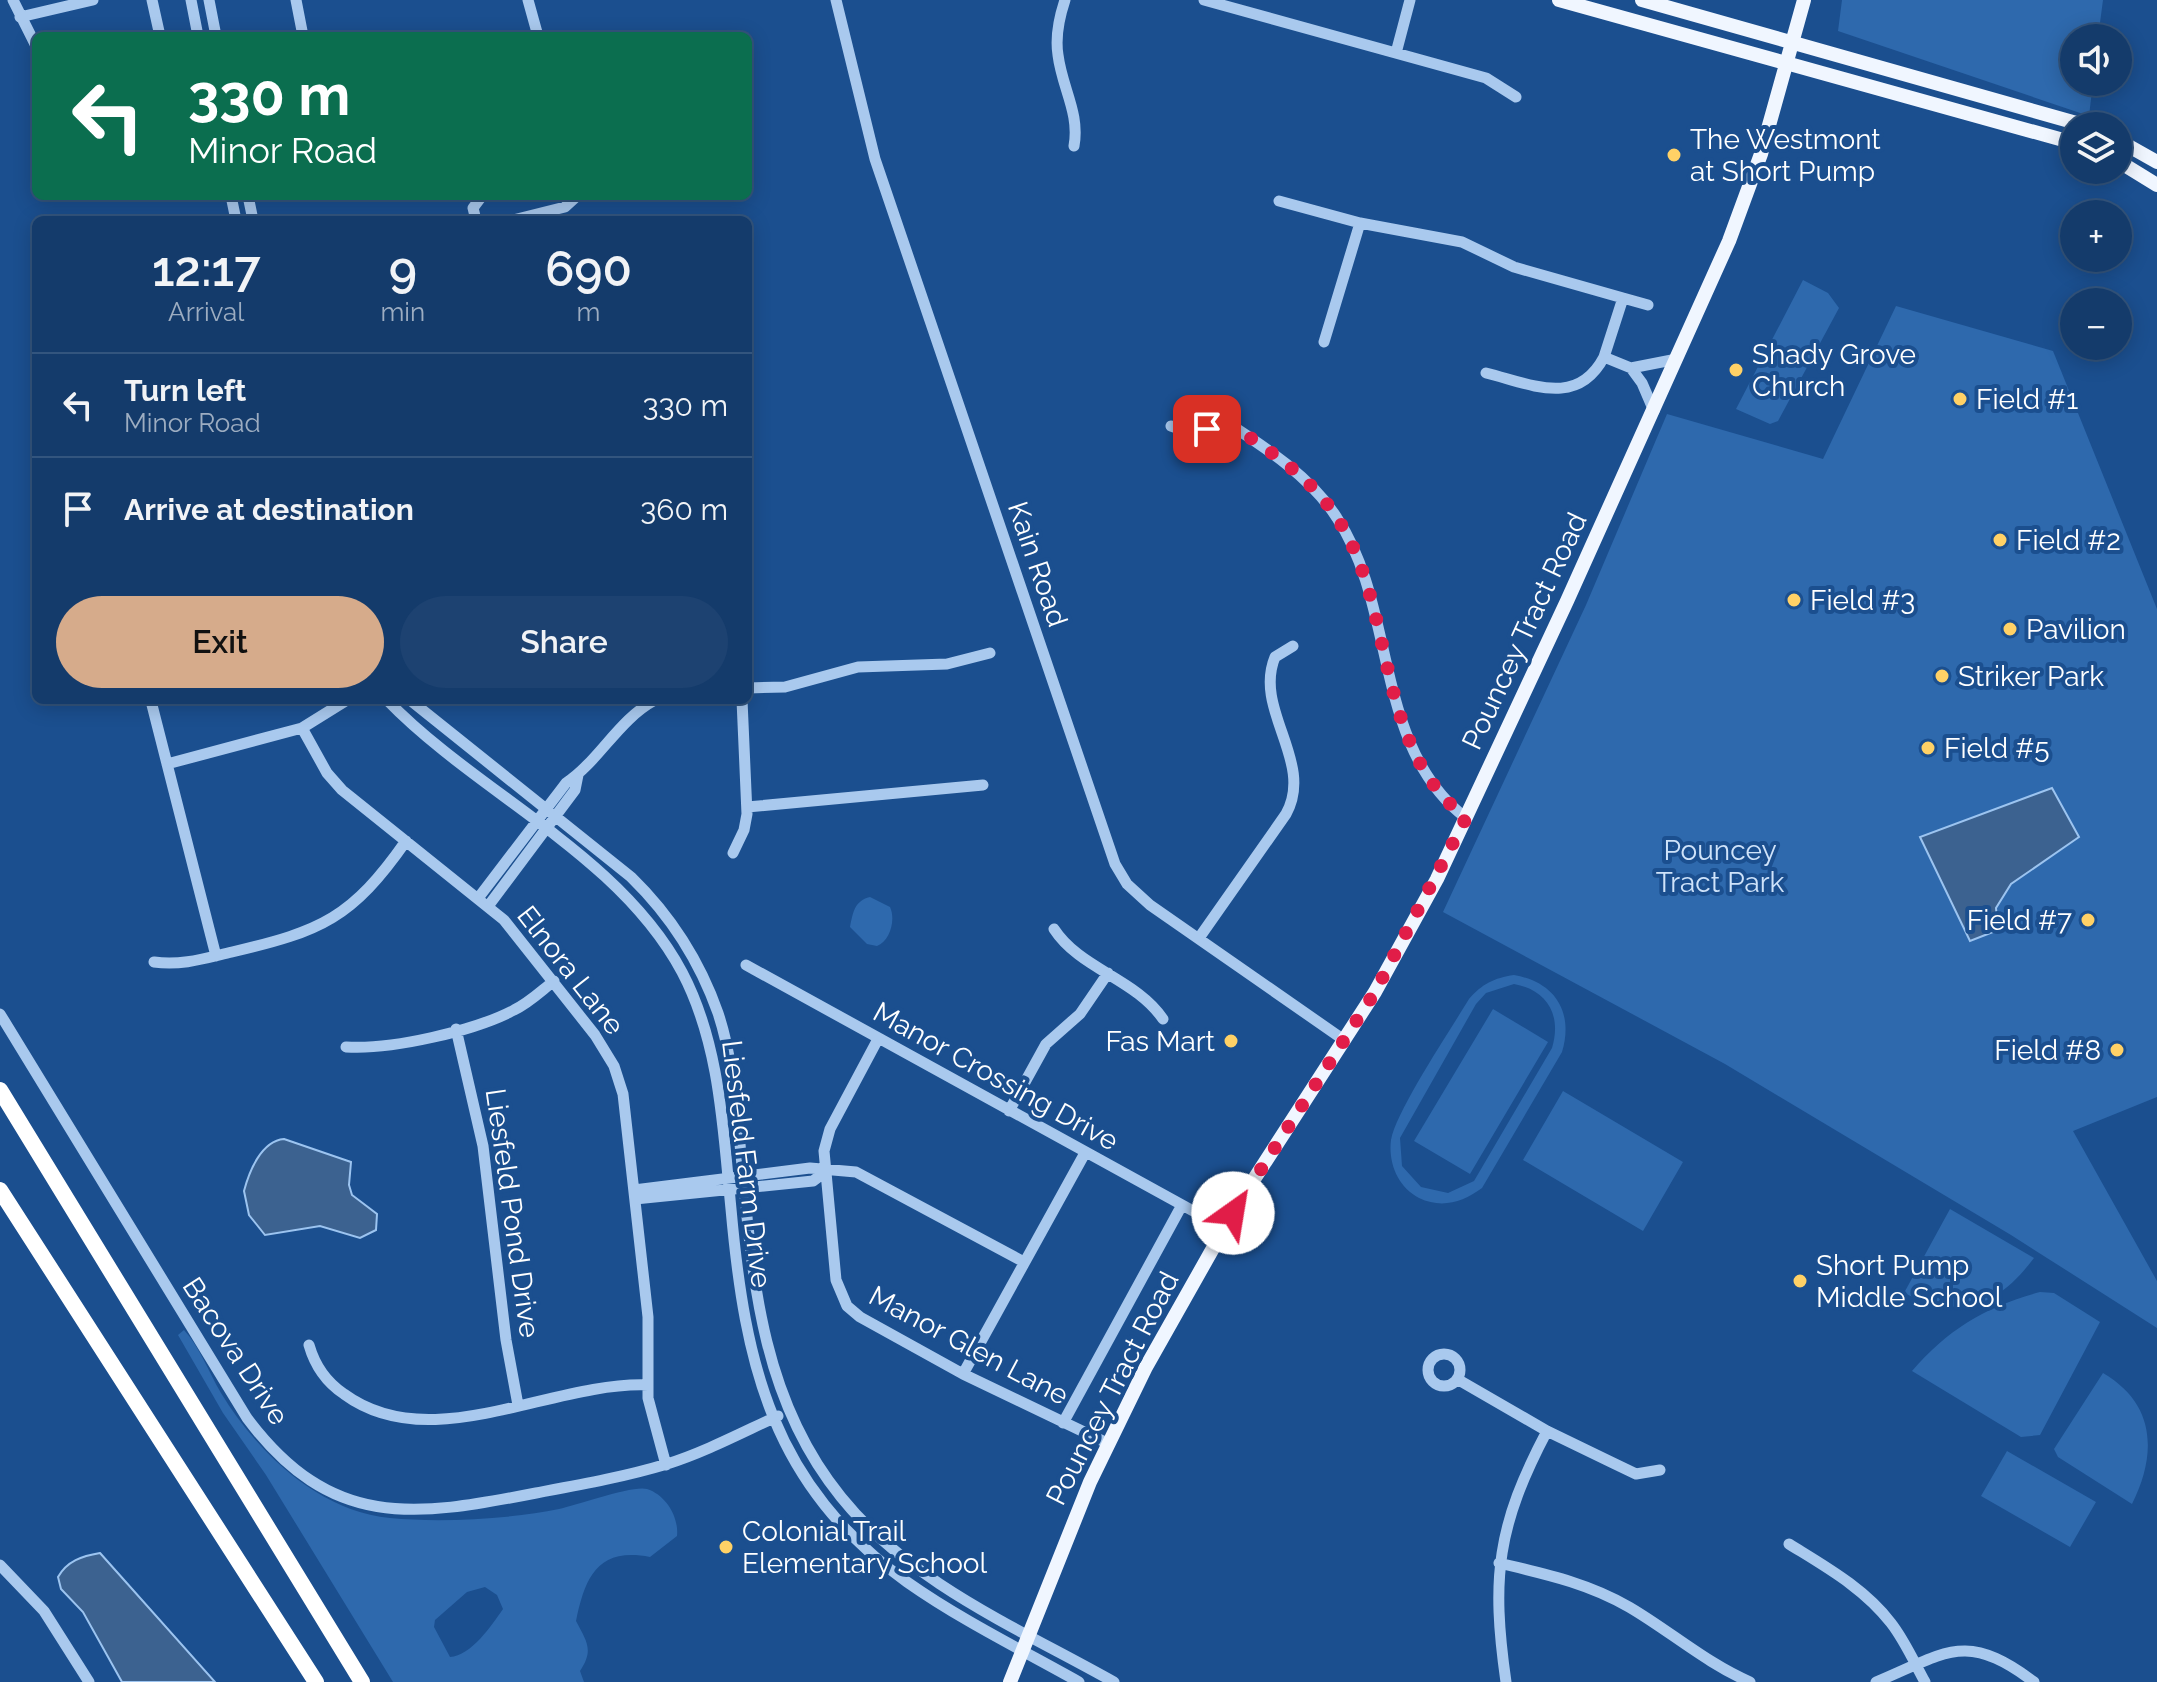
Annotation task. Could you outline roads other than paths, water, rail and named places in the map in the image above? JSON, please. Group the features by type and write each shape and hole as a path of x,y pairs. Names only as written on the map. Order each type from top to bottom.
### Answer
{"highway":[{"path":"0,1090 362,1682"},
{"path":"0,1190 316,1682"}],"main road":[{"path":"1559,0 2060,139"},
{"path":"1642,0 2060,118"},
{"name":"Pouncey Tract Road","path":"1010,1682 1107,1443 1224,1228 1344,1040 1409,931 1466,818 1654,411 1749,188 1804,0"},
{"path":"2132,148 2157,162"},
{"path":"2132,170 2157,185"}],"street":[{"path":"13,0 32,39"},
{"path":"20,17 93,0"},
{"path":"152,0 159,32"},
{"path":"191,0 197,32"},
{"path":"209,0 215,32"},
{"path":"296,0 302,32"},
{"path":"528,0 537,32"},
{"name":"Kain Road","path":"836,0 874,155 1115,864 1134,892 1344,1040"},
{"path":"1065,0 1057,36 1058,56 1076,117 1074,146"},
{"path":"1204,0 1494,80 1516,97"},
{"path":"1396,53 1410,0"},
{"path":"529,216 565,207 573,200"},
{"path":"1279,201 1360,223 1462,242 1514,267 1648,305"},
{"path":"1324,342 1360,223"},
{"path":"1486,373 1557,390 1578,386 1595,374 1604,357 1623,298"},
{"path":"1604,357 1631,368 1642,383 1654,411"},
{"path":"1631,368 1677,359"},
{"path":"1171,426 1191,433 1226,422 1281,462 1333,511 1354,550 1408,736 1438,792 1466,818"},
{"path":"1199,938 1286,814 1295,794 1294,772 1270,689 1275,657 1293,646"},
{"path":"752,688 785,687 858,667 947,664 990,653"},
{"path":"167,764 302,728 341,704"},
{"name":"Liesfeld Farm Drive","path":"391,704 423,735 632,902 664,942 682,973 702,1018 715,1068 748,1346 773,1418 813,1488 869,1552 930,1597 1079,1682"},
{"name":"Liesfeld Farm Drive","path":"415,704 645,891 693,957 711,995 729,1054 755,1293 767,1352 788,1411 824,1475 880,1539 937,1581 1114,1682"},
{"path":"484,901 551,813 575,790 578,775 628,719 649,704"},
{"path":"733,853 744,830 747,807 742,704"},
{"path":"152,705 216,956"},
{"name":"Elnora Lane","path":"302,728 327,773 342,790 484,901 554,981 614,1066 623,1094 648,1317 648,1385 666,1465"},
{"path":"747,807 983,785"},
{"path":"154,962 182,964 284,940 328,922 367,893 406,841"},
{"path":"1054,929 1065,944 1151,1004 1163,1019"},
{"name":"Manor Crossing Drive","path":"746,965 1224,1228"},
{"path":"1009,1111 1046,1044 1080,1014 1108,973"},
{"path":"346,1047 383,1048 489,1021 517,1009 554,981"},
{"name":"Bacova Drive","path":"0,1014 247,1418 276,1453 308,1479 367,1505 436,1511 666,1465 788,1411"},
{"name":"Liesfeld Pond Drive","path":"456,1029 483,1146 506,1340 518,1405"},
{"name":"Manor Glen Lane","path":"878,1039 826,1140 825,1172 836,1280 847,1306 860,1317 963,1374 1107,1443"},
{"path":"963,1374 1085,1153"},
{"path":"634,1195 744,1182 810,1168 825,1172 856,1172 1024,1262"},
{"path":"1063,1423 1182,1205"},
{"path":"309,1345 320,1371 337,1389 364,1407 394,1418 430,1421 618,1386 648,1385"},
{"path":"1457,1379 1547,1431 1636,1474 1660,1470"},
{"path":"1506,1682 1497,1613 1499,1563 1505,1530 1519,1486 1547,1431"},
{"path":"1789,1544 1868,1598 1891,1623 1925,1682"},
{"path":"1499,1563 1561,1577 1607,1595 1721,1668 1750,1682"},
{"path":"0,1565 44,1611 89,1682"},
{"path":"1876,1682 1936,1654 1970,1650 1993,1655 2034,1682"}],"place":[{"name":"The Westmont at Short Pump","path":"1674,155"},
{"name":"Shady Grove Church","path":"1736,370"},
{"name":"Field #1","path":"1960,399"},
{"name":"Field #2","path":"2000,540"},
{"name":"Field #3","path":"1794,600"},
{"name":"Pavilion","path":"2010,629"},
{"name":"Striker Park","path":"1942,676"},
{"name":"Field #5","path":"1928,748"},
{"name":"Field #7","path":"2088,920"},
{"name":"Fas Mart","path":"1231,1041"},
{"name":"Field #8","path":"2117,1050"},
{"name":"Short Pump Middle School","path":"1800,1281"},
{"name":"Colonial Trail Elementary School","path":"726,1547"}],"park label":[{"name":"Pouncey Tract Park","path":"1720,866"}]}
